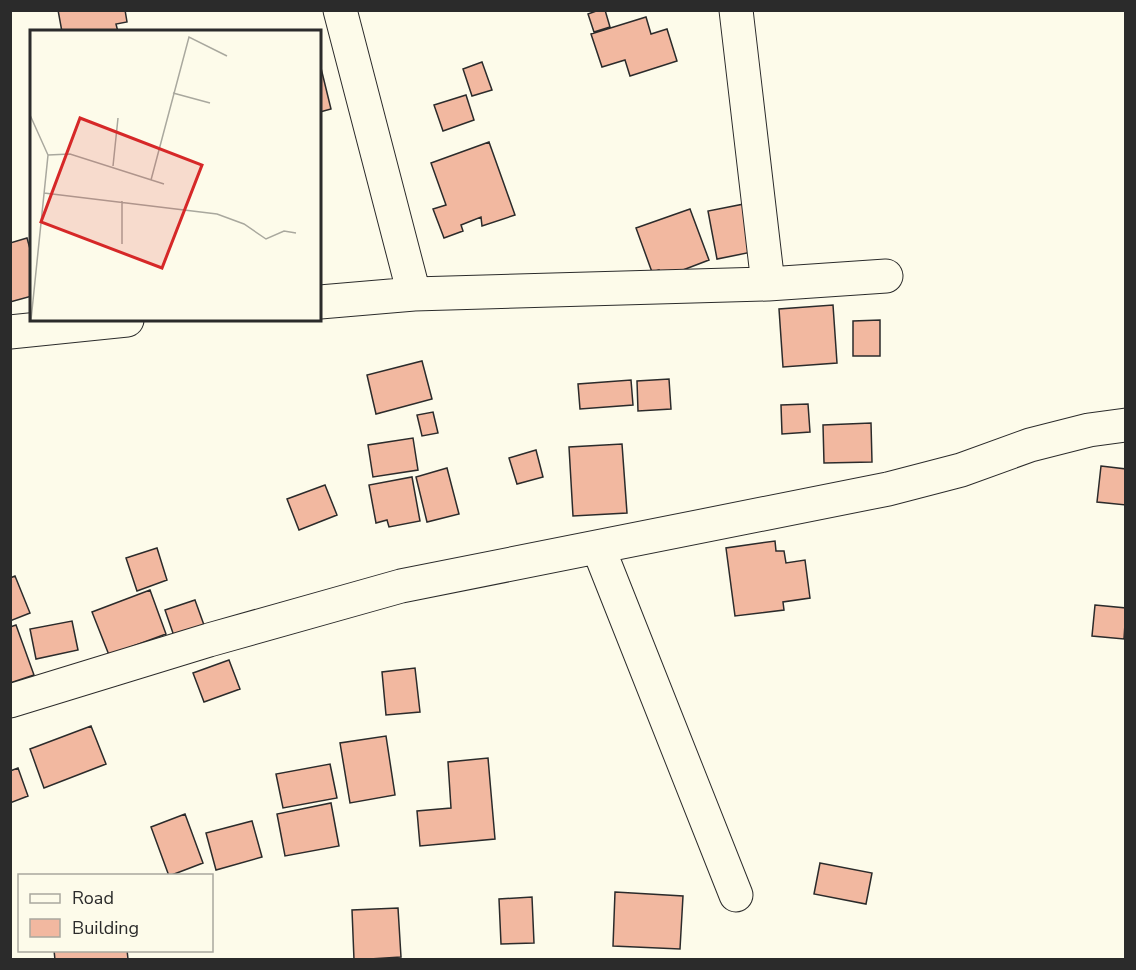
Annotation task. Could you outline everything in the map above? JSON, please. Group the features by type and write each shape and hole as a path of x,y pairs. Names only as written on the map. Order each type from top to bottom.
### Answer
{"street":[{"path":"340,10 414,294"},
{"path":"736,10 768,284"},
{"path":"321,302 414,294 768,284 886,276"},
{"path":"10,332 117,321"},
{"path":"10,701 210,640 401,586 888,489 961,470 1030,445 1079,432 1125,425"},
{"path":"598,547 736,895"}],"building":[{"path":"58,10 125,10 127,22 116,24 118,30 62,30"},
{"path":"605,10 610,27 594,32 588,14"},
{"path":"646,17 651,34 667,29 677,61 630,76 625,60 602,67 591,34"},
{"path":"482,62 492,90 472,96 463,69"},
{"path":"321,68 331,109 321,112"},
{"path":"466,95 474,120 443,131 434,105"},
{"path":"489,142 515,215 482,226 481,217 461,225 463,231 444,238 433,209 446,205 431,163"},
{"path":"744,204 752,252 717,259 708,211"},
{"path":"690,209 709,260 662,278 659,270 652,272 636,228"},
{"path":"27,238 30,249 30,297 10,302 10,243"},
{"path":"833,305 837,363 783,367 779,309"},
{"path":"880,320 880,356 853,356 853,321"},
{"path":"422,361 432,399 376,414 367,375"},
{"path":"669,379 671,409 638,411 637,381"},
{"path":"631,380 633,405 580,409 578,384"},
{"path":"808,404 810,432 782,434 781,405"},
{"path":"433,412 438,433 422,436 417,415"},
{"path":"871,423 872,462 824,463 823,425"},
{"path":"413,438 418,470 373,477 368,445"},
{"path":"622,444 627,513 573,516 569,447"},
{"path":"536,450 543,477 517,484 509,458"},
{"path":"1101,466 1126,469 1126,505 1097,502"},
{"path":"447,468 459,514 427,522 416,477"},
{"path":"412,477 420,521 389,527 387,520 376,523 369,485"},
{"path":"325,485 337,515 299,530 287,499"},
{"path":"775,541 776,551 784,551 786,563 805,560 810,598 783,602 784,610 735,616 726,548"},
{"path":"157,548 167,580 137,591 126,558"},
{"path":"15,576 30,613 10,621 10,578"},
{"path":"150,590 166,634 109,655 92,612"},
{"path":"195,600 204,625 174,636 165,610"},
{"path":"1095,605 1126,608 1124,639 1092,636"},
{"path":"72,621 78,650 36,659 30,629"},
{"path":"16,625 34,675 10,683 10,627"},
{"path":"229,660 240,689 204,702 193,673"},
{"path":"415,668 420,712 386,715 382,672"},
{"path":"91,726 106,764 44,788 30,749"},
{"path":"386,736 395,795 350,803 340,743"},
{"path":"488,758 495,839 420,846 417,811 451,808 448,762"},
{"path":"330,764 337,798 283,808 276,774"},
{"path":"18,768 28,796 10,803 10,771"},
{"path":"331,803 339,846 285,856 277,814"},
{"path":"185,814 203,863 174,874 168,874 151,827"},
{"path":"252,821 262,857 216,870 206,833"},
{"path":"820,863 872,873 866,904 814,894"},
{"path":"615,892 683,896 680,949 613,946"},
{"path":"532,897 534,943 501,944 499,899"},
{"path":"398,908 401,957 354,960 352,910"},
{"path":"54,952 127,952 128,959 55,960"}]}
